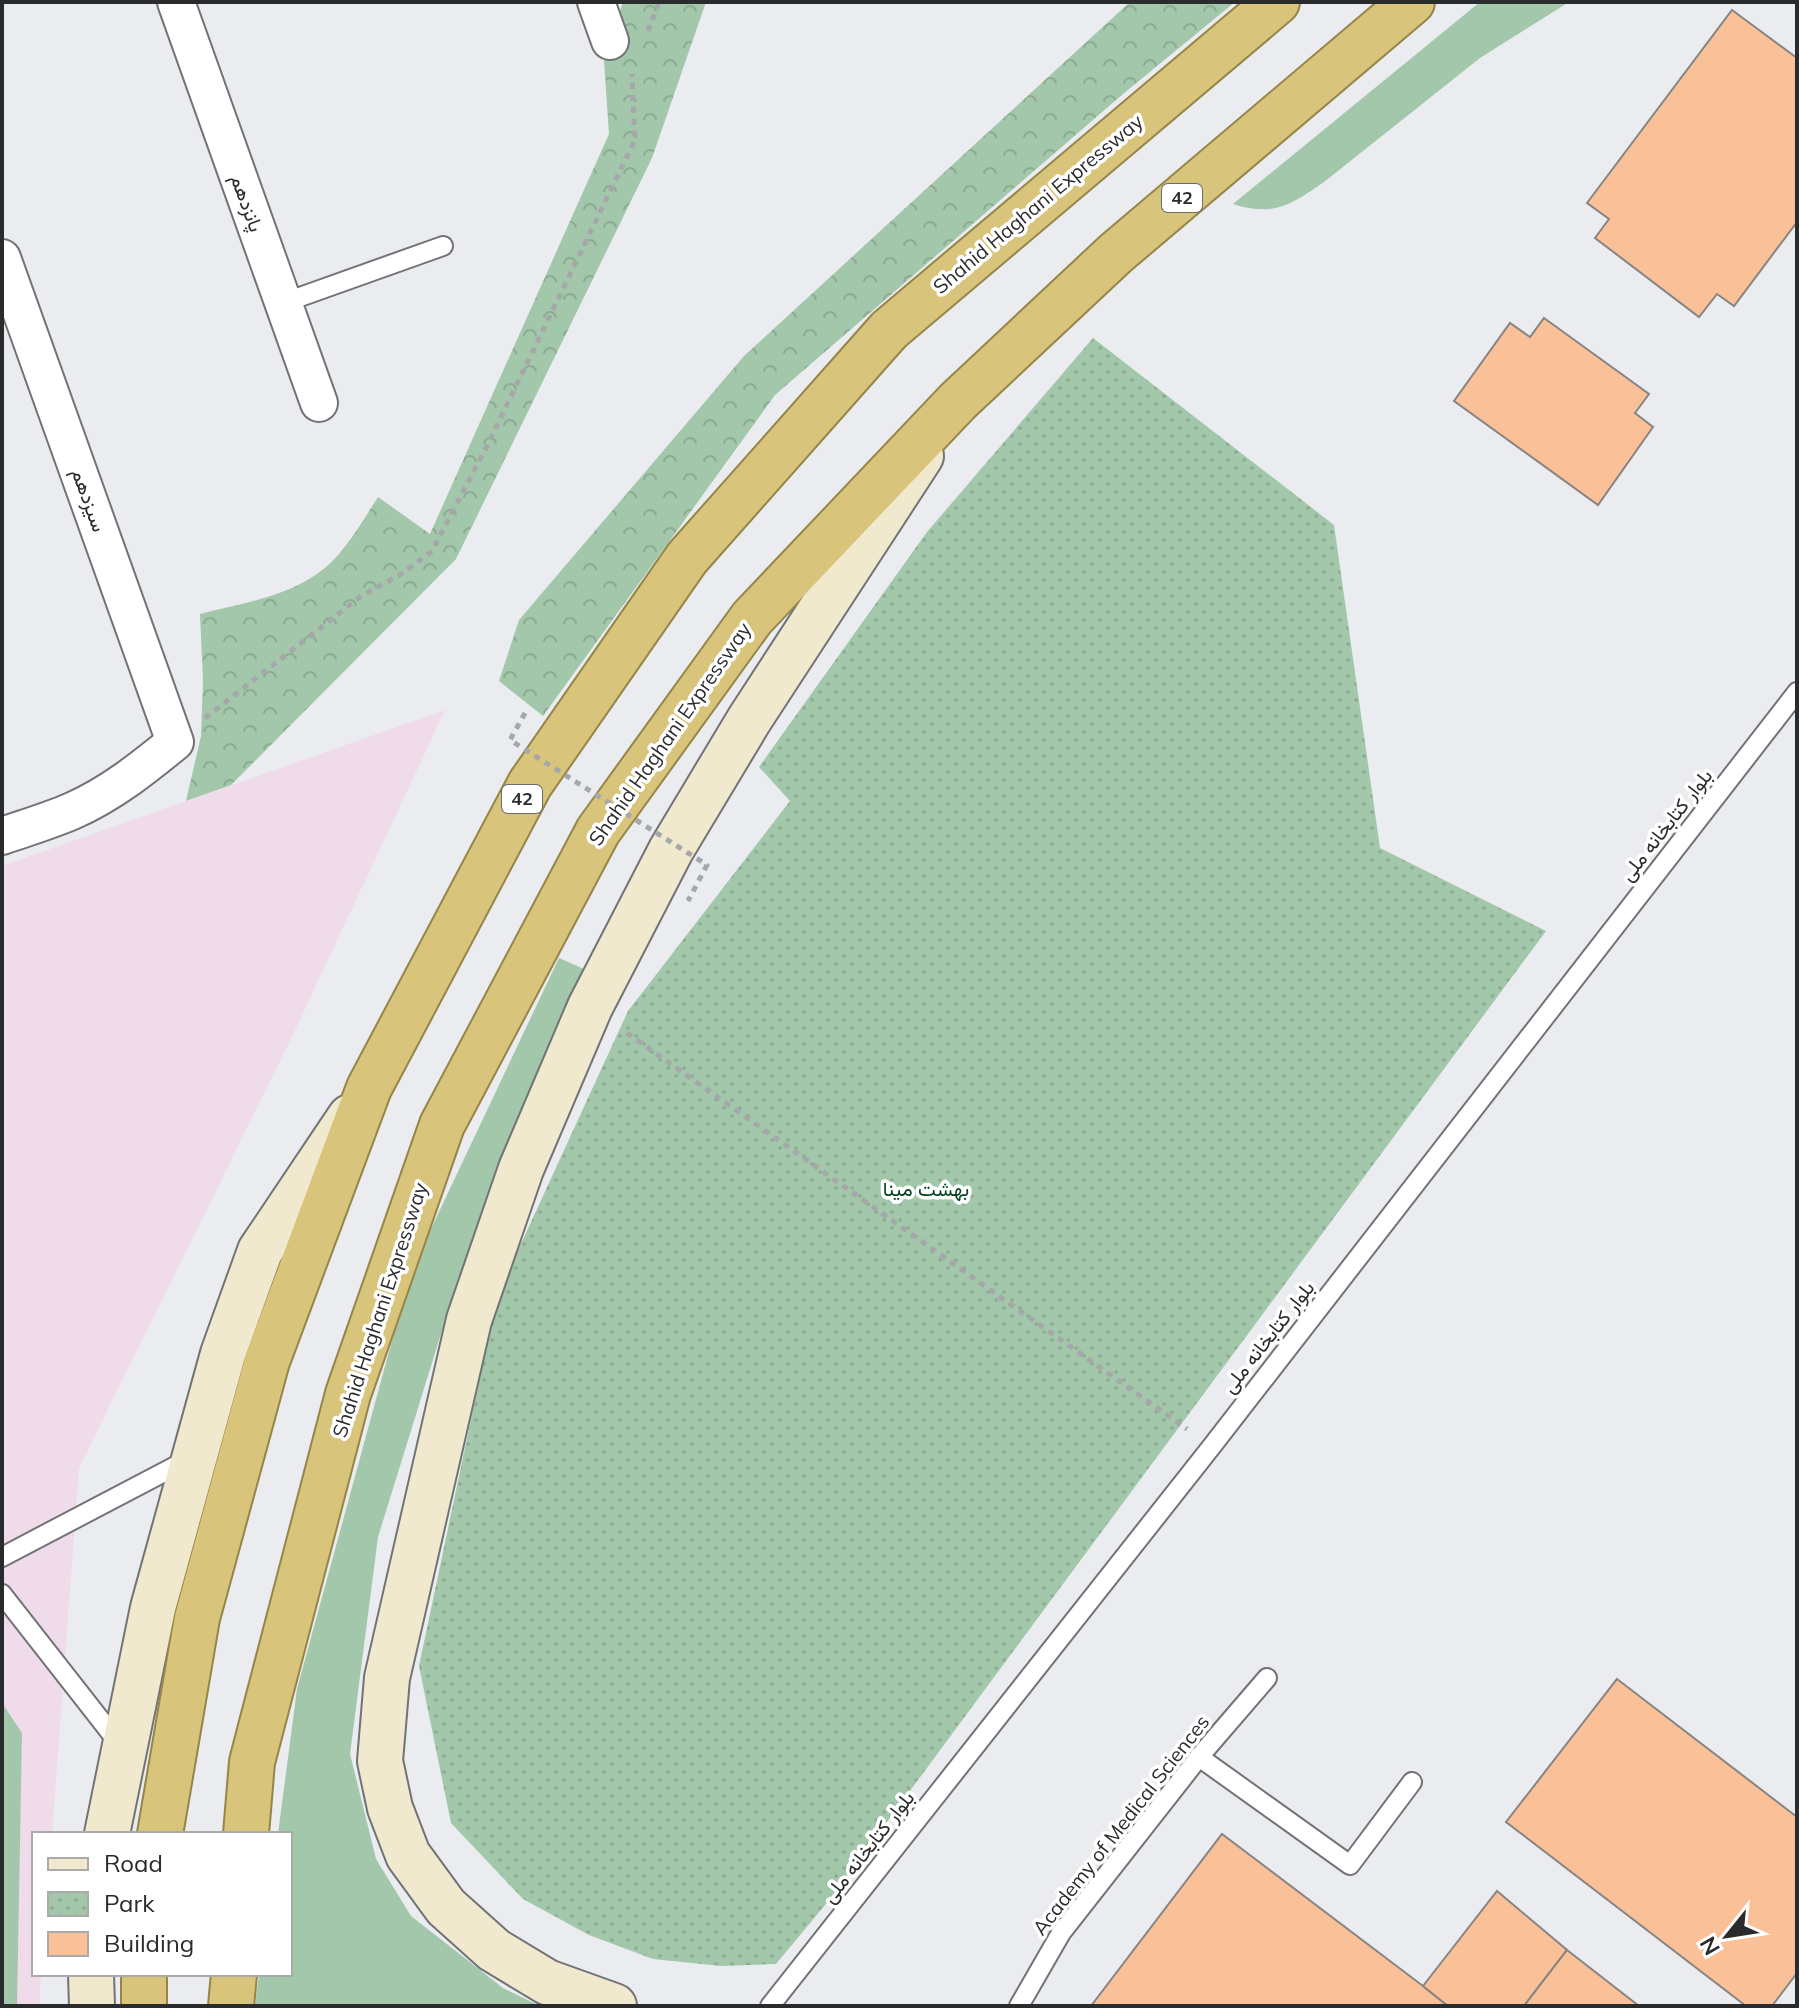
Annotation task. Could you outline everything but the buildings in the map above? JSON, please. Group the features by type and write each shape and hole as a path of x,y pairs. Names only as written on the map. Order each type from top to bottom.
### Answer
{"highway":[{"name":"Shahid Haghani Expressway","path":"160,1832 197,1618 267,1361 369,1088 530,784 687,558 889,330 1277,2"},
{"name":"Shahid Haghani Expressway","path":"246,1832 252,1762 348,1394 442,1125 598,831 752,618 958,401 1116,253 1412,2"},
{"path":"144,1976 144,2006"},
{"path":"231,2006 234,1976"}],"main road":[{"path":"614,2006 547,1982 494,1950 446,1907 408,1855 390,1808 380,1761 387,1678 469,1320 521,1169 590,1007 671,850 749,720 958,401"},
{"path":"107,1832 153,1608 223,1354 260,1251 369,1088"},
{"path":"91,1976 92,2006"}],"street":[{"name":"پانزدهم","path":"176,2 319,403"},
{"path":"596,2 624,51"},
{"name":"سیزدهم","path":"2,258 175,742"},
{"path":"2,836 73,810 108,791 129,779 175,742"}],"lane":[{"path":"283,303 443,246"},
{"name":"بلوار کتابخانه ملی","path":"770,2006 1212,1446 1797,692"},
{"path":"2,1557 195,1456"},
{"path":"2,1594 124,1750"},
{"name":"Academy of Medical Sciences","path":"1019,2006 1061,1933 1199,1757 1267,1678"},
{"path":"1199,1757 1350,1865 1412,1782"}],"path":[{"path":"648,31 659,2"},
{"path":"175,742 360,597 403,573 432,551 486,448 635,140 632,75 624,51"},
{"path":"525,713 510,740 707,865 688,901"},
{"path":"590,1007 1212,1446"}],"shaded area":[{"path":"445,710 289,1043 79,1468 52,1832 32,1832 32,1976 41,1976 39,2006 2,2006 2,866"}],"green space":[{"path":"623,2 706,2 652,158 456,559 231,785 186,801 201,736 203,681 200,614 278,594 313,576 343,549 378,497 430,534 609,134 604,61"},
{"path":"1130,2 1235,2 1123,94 775,395 543,716 499,681 519,620 744,356"},
{"path":"1480,2 1569,2 1480,58 1301,197 1271,209 1233,204"},
{"name":"بهشت مينا","path":"1093,338 1334,525 1380,848 1546,931 830,1899 776,1964 721,1966 653,1959 589,1935 523,1899 451,1823 419,1666 497,1296 628,1011 790,801 759,767 927,532"},
{"path":"559,958 593,973 458,1279 378,1537 350,1754 376,1859 411,1916 503,1988 540,2006 255,2006 259,1976 292,1976 292,1832 278,1832 297,1689 411,1271"},
{"path":"2,1703 22,1733 17,2006 2,2006"}]}
